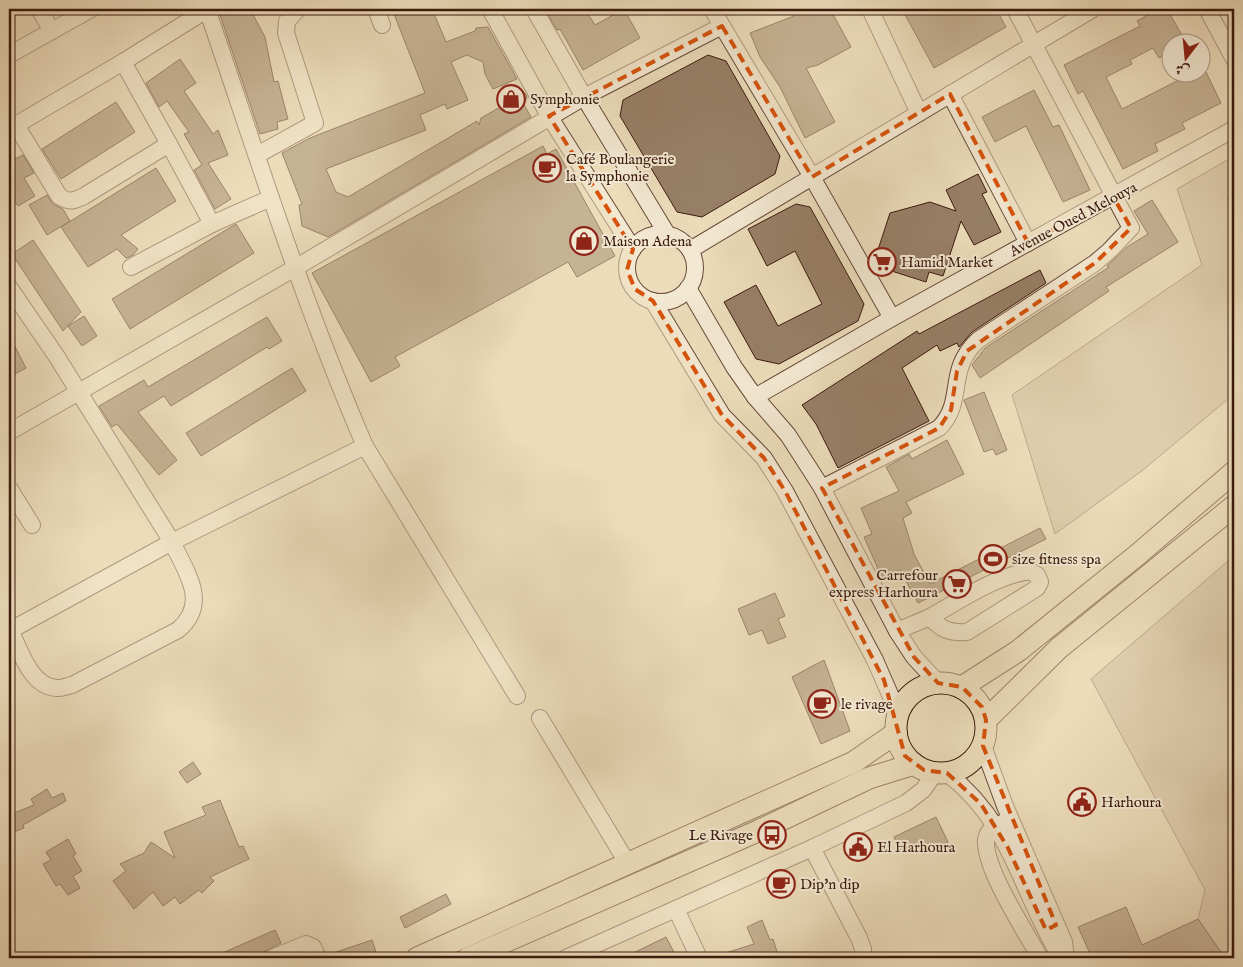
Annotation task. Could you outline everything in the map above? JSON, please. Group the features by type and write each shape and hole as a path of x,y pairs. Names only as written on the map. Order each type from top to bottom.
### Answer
{"main road":[{"path":"962,688 1018,651 1234,472"},
{"path":"986,720 1059,648 1234,506"},
{"path":"417,958 854,762 897,726 908,698 926,685 938,683 962,688 973,696 982,707 987,733 983,746 968,764 941,773 914,764 905,756 897,726"},
{"path":"468,958 758,831 869,778 914,764"}],"street":[{"path":"38,9 52,31"},
{"path":"9,55 91,9"},
{"path":"169,144 84,196 75,201 67,201 59,196 12,127 123,62 208,9 295,268 338,384 365,446 517,696"},
{"path":"257,156 315,123 286,33 287,21 298,9"},
{"path":"376,9 382,25"},
{"path":"490,9 549,116 632,249"},
{"path":"534,9 584,97 667,234"},
{"path":"712,9 812,177 892,318"},
{"path":"870,9 919,113"},
{"path":"822,488 939,428 947,420 952,410 957,371 967,351 978,340 1110,251 1131,228 1015,9"},
{"path":"690,250 1093,9"},
{"path":"1207,9 1234,60"},
{"path":"9,432 295,268 549,116 722,26"},
{"path":"123,62 212,224"},
{"path":"950,94 1028,243"},
{"name":"Avenue Oued Melouya","path":"755,397 892,318 1114,198 1234,129"},
{"path":"131,267 212,224 271,198"},
{"path":"654,234 667,234 680,240 690,250 694,260 695,272 688,288 676,298 664,302 653,301 643,296 629,280 628,259 632,249 642,240 654,234"},
{"path":"9,286 56,357 172,542 193,587 195,599 191,617 178,630 72,685 56,688 41,683 31,672 9,630 172,542 365,446"},
{"path":"688,288 734,367 755,397 788,435 822,488 897,631 914,657 938,683"},
{"path":"653,301 722,415 764,458 785,491 875,660 889,692 897,726"},
{"path":"9,488 32,525"},
{"path":"897,631 930,617 989,585 1019,572 1030,571 1037,575 1040,582 1037,588 967,632 954,633 945,630 930,617"},
{"path":"540,718 628,864"},
{"path":"983,746 1003,822 1051,928 1064,942 1065,958"},
{"path":"566,958 812,848 906,803 941,773 970,793 1003,822"},
{"path":"1003,822 989,832 986,841 992,868 1040,958"},
{"path":"812,848 859,938 863,949 863,958"},
{"path":"676,909 700,958"},
{"path":"272,958 306,944 313,947 318,958"}],"highlighted area":[{"path":"722,26 812,177 950,94 1028,243 1114,198 1131,228 1095,263 967,351 957,371 951,410 939,428 822,488 914,657 938,683 962,687 982,707 986,720 983,746 1056,925 1046,930 1008,848 981,804 947,773 924,770 905,756 884,680 785,491 764,458 722,415 653,301 635,289 627,270 633,249 549,116"}],"shaded area":[{"path":"1234,156 1234,194 1227,198 1234,209 1234,394 1143,470 1055,534 1012,395 1202,265 1177,189"},
{"path":"1234,556 1234,958 1225,958 1198,919 1205,890 1091,679"}],"building":[{"path":"231,9 250,9 265,37 274,82 278,81 288,119 277,122 278,129 260,134 220,15"},
{"path":"392,9 432,9 446,42 475,31 476,28 488,27 517,79 493,89 485,74 483,62 467,55 451,62 468,100 447,109 445,104 420,115 426,130 326,169 336,192 348,197 477,121 479,125 481,118 525,93 527,97 524,105 531,117 328,237 302,226 299,205 302,204 282,153 310,138 425,93"},
{"path":"545,9 585,9 595,25 624,9 640,38 583,70 560,29 557,30"},
{"path":"790,9 830,9 851,47 818,65 806,68 835,122 805,138 780,87 760,57 750,33 794,16"},
{"path":"902,9 996,9 1006,27 934,68"},
{"path":"1158,9 1167,9 1180,32 1160,32 1160,57 1153,48 1130,60 1132,64 1106,77 1122,109 1175,82 1210,82 1210,80 1221,103 1182,123 1185,129 1155,144 1158,151 1123,169 1083,91 1078,94 1064,65 1140,26 1137,21"},
{"path":"708,55 726,61 780,156 775,174 702,217 677,212 620,116 623,100"},
{"path":"180,59 196,83 184,91 213,134 218,130 228,155 208,163 231,199 215,209 194,170 202,165 184,134 189,132 167,101 159,107 146,83"},
{"path":"1034,90 1053,127 1059,125 1090,190 1063,202 1026,126 995,142 982,117"},
{"path":"116,102 135,132 61,179 42,149"},
{"path":"543,146 547,154 556,149 615,256 577,277 568,262 395,357 400,366 371,382 312,273"},
{"path":"23,155 34,173 24,178 35,196 18,206 9,192 9,162"},
{"path":"156,168 176,201 121,235 138,249 133,255 126,258 117,249 88,267 61,227"},
{"path":"978,174 987,192 982,194 1001,232 974,245 961,221 943,276 929,272 926,282 873,265 890,213 930,202 956,211 946,190"},
{"path":"47,195 53,204 63,209 70,221 47,235 29,205"},
{"path":"1152,200 1178,242 1106,287 1109,291 980,378 972,365 985,348 1109,267 1107,266 1127,247 1148,234 1134,211"},
{"path":"796,204 810,207 864,304 858,321 779,364 756,359 724,302 756,285 778,326 822,304 795,251 767,266 748,229"},
{"path":"236,224 254,253 130,329 112,299"},
{"path":"33,240 81,312 63,331 12,254"},
{"path":"1040,270 1046,283 972,332 959,347 957,343 940,351 937,345 902,368 929,421 838,468 816,424 802,405 917,331 919,334"},
{"path":"84,316 97,336 82,346 68,326"},
{"path":"267,317 282,341 269,349 267,347 171,406 164,396 138,412 177,460 159,475 117,424 112,427 99,406 144,380 148,387"},
{"path":"9,335 26,368 9,377"},
{"path":"292,368 306,391 201,456 186,433"},
{"path":"984,392 1007,450 996,455 993,449 984,452 964,400"},
{"path":"947,440 964,474 906,502 912,513 903,518 914,554 930,584 1040,528 1046,539 918,603 900,570 882,578 864,537 872,534 861,508 899,491 886,467 909,454 912,459"},
{"path":"775,593 785,616 778,619 786,637 768,644 762,630 749,635 738,609"},
{"name":"le rivage","path":"824,660 850,731 821,744 792,677"},
{"path":"193,762 201,774 187,783 179,772"},
{"path":"47,789 52,798 63,793 66,801 23,825 24,828 9,834 9,815 34,805 31,799"},
{"path":"220,800 239,847 243,846 249,859 210,877 214,881 202,893 199,890 180,904 175,897 163,906 153,892 134,909 113,881 126,871 120,864 144,853 151,842 175,858 164,832 206,815 202,807"},
{"path":"936,817 948,842 923,854 919,845 902,853 894,837"},
{"path":"68,839 76,854 73,856 82,871 73,876 80,888 68,895 60,884 56,886 43,864 51,860 46,852"},
{"path":"446,894 451,904 405,928 400,917"},
{"path":"1126,907 1142,945 1198,919 1225,958 1092,958 1078,927"},
{"path":"762,920 770,940 773,939 779,958 720,958 719,955 754,944 747,927"},
{"path":"275,930 281,943 252,958 211,958"},
{"path":"666,937 677,958 623,958"},
{"path":"372,940 376,952 358,958 328,958 327,955"}],"place":[{"name":"Symphonie","path":"511,99"},
{"name":"Café Boulangerie la Symphonie","path":"547,168"},
{"name":"Maison Adena","path":"584,241"},
{"name":"Hamid Market","path":"882,262"},
{"name":"size fitness spa","path":"993,559"},
{"name":"Carrefour express Harhoura","path":"957,584"},
{"name":"le rivage","path":"822,704"},
{"name":"Harhoura","path":"1082,802"},
{"name":"Le Rivage","path":"772,835"},
{"name":"El Harhoura","path":"858,847"},
{"name":"Dip'n dip","path":"781,884"}]}
